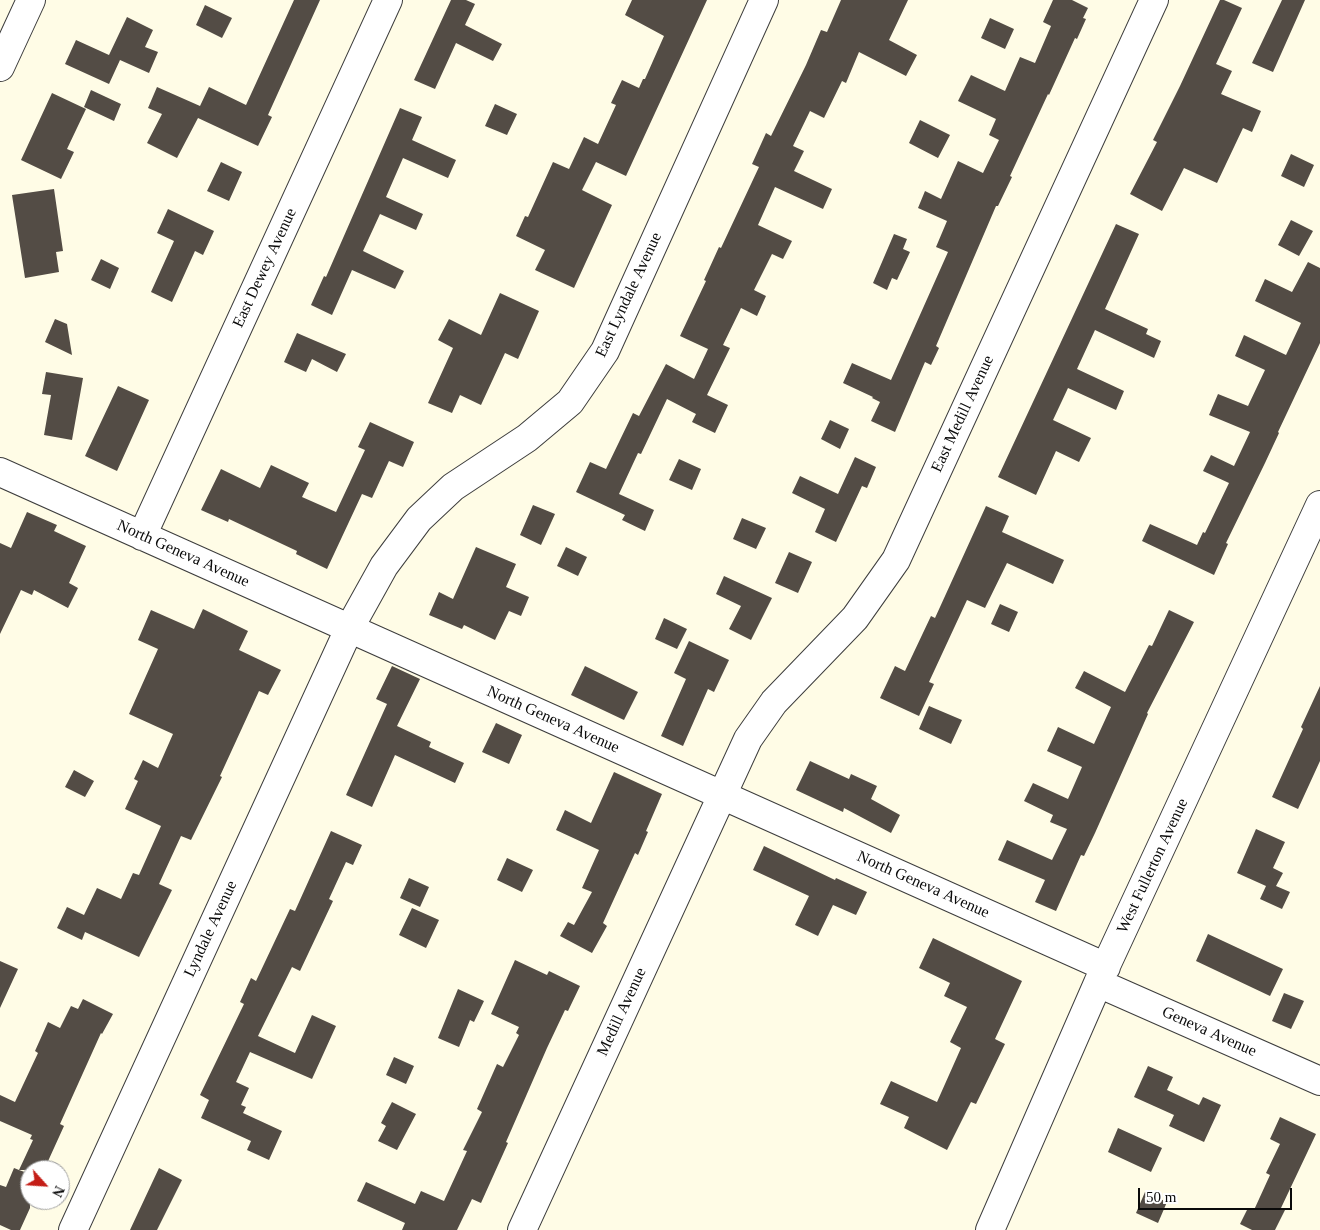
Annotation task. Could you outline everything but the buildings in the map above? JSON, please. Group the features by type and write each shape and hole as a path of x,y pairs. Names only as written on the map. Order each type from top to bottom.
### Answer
{"street":[{"path":"0,67 31,0"},
{"name":"East Dewey Avenue","path":"142,536 388,0"},
{"name":"East Lyndale Avenue","path":"350,628 384,566 419,519 453,487 527,438 570,402 605,351 764,0"},
{"name":"East Medill Avenue","path":"721,795 748,739 774,702 855,618 896,560 1154,0"},
{"name":"North Geneva Avenue","path":"0,472 721,795 1102,975"},
{"name":"West Fullerton Avenue","path":"990,1230 1102,975 1320,505"},
{"name":"Lyndale Avenue","path":"73,1230 350,628"},
{"name":"Medill Avenue","path":"522,1230 721,795"},
{"name":"Geneva Avenue","path":"1102,975 1320,1081"}]}
